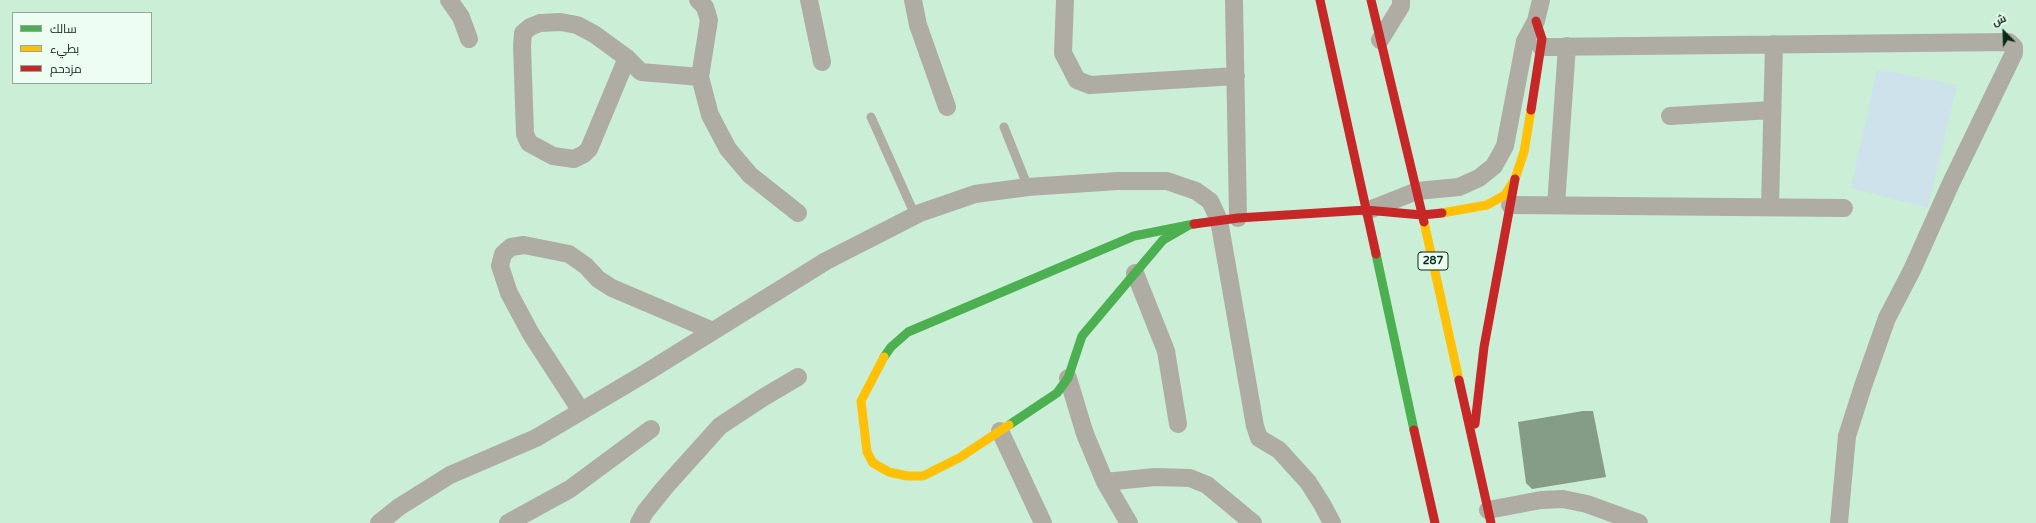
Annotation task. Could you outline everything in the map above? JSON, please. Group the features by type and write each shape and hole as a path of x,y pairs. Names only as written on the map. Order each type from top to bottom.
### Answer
{"street":[{"path":"449,0 461,17 469,39"},
{"path":"698,0 705,7 709,20 700,77 710,115 728,149 750,175 798,213"},
{"path":"809,0 822,62"},
{"path":"913,0 918,25 947,107"},
{"path":"1064,0 1063,53 1077,80 1090,85 1236,76"},
{"path":"1234,0 1238,218"},
{"path":"1320,0 1435,523"},
{"name":"287","path":"1371,0 1417,191 1489,517"},
{"path":"1380,40 1401,6 1401,0"},
{"path":"1366,210 1417,191 1459,187 1479,178 1494,166 1505,146 1525,40 1536,21 1540,0"},
{"path":"1189,224 1163,240 1082,336 1068,378 1057,393 959,458 923,476 906,476 889,472 873,463 867,452 861,401 879,365 891,347 908,332 1134,236 1189,224 1238,218 1366,210 1422,215 1464,210 1487,205 1505,195 1514,179 1524,152 1542,39 1536,21"},
{"path":"627,58 589,149 584,154 574,159 553,156 530,143 525,134 522,46 523,33 530,27 540,23 560,22 577,25 594,34 627,58 641,72 700,77"},
{"path":"1541,47 2009,42 2014,47 2014,53 1951,183 1912,270 1887,318 1864,383 1848,436 1839,523"},
{"path":"1770,207 1774,44"},
{"path":"1556,205 1567,46"},
{"path":"1670,116 1772,110"},
{"path":"1473,441 1484,347 1514,179"},
{"path":"379,523 399,507 450,475 536,438 826,261 915,215 975,194 1118,181 1167,180 1196,191 1210,201 1219,220 1259,438 1279,450 1308,482 1332,523"},
{"path":"1510,205 1844,208"},
{"path":"581,411 531,334 509,293 500,266 503,254 511,247 524,245 569,254 586,266 598,279 612,288 713,331"},
{"path":"1135,273 1166,351 1178,424"},
{"path":"639,523 644,512 720,426 764,396 798,377"},
{"path":"1068,378 1086,434 1105,482 1129,523"},
{"path":"508,523 570,489 651,429"},
{"path":"1000,431 1043,523"},
{"path":"1105,482 1155,476 1190,478 1207,485 1253,523"},
{"path":"1489,517 1541,500 1563,499 1587,504 1639,523"}],"lane":[{"path":"871,117 915,215"},
{"path":"1004,127 1028,188"}],"shaded area":[{"path":"1877,69 1957,85 1928,208 1851,188"}],"building":[{"path":"1583,411 1593,411 1606,477 1532,489 1526,483 1518,422"}],"traffic: fast":[{"path":"1009,425 1057,393 1068,378 1082,336 1163,240 1189,225 1194,224"},
{"path":"884,357 891,347 908,332 1134,236 1189,225"},
{"path":"1376,254 1414,430"}],"traffic: slow":[{"path":"1442,213 1487,205 1505,195 1515,179 1524,152 1531,110"},
{"path":"1424,222 1459,380"},
{"path":"884,357 861,401 867,452 873,463 889,472 907,476 923,476 959,458 1009,425"}],"traffic: jam":[{"path":"1320,0 1376,254"},
{"path":"1371,0 1424,222"},
{"path":"1531,110 1542,39 1536,21"},
{"path":"1475,424 1484,347 1515,179"},
{"path":"1194,224 1238,218 1366,210 1422,215 1442,213"},
{"path":"1459,380 1491,523"},
{"path":"1414,430 1435,523"}]}
